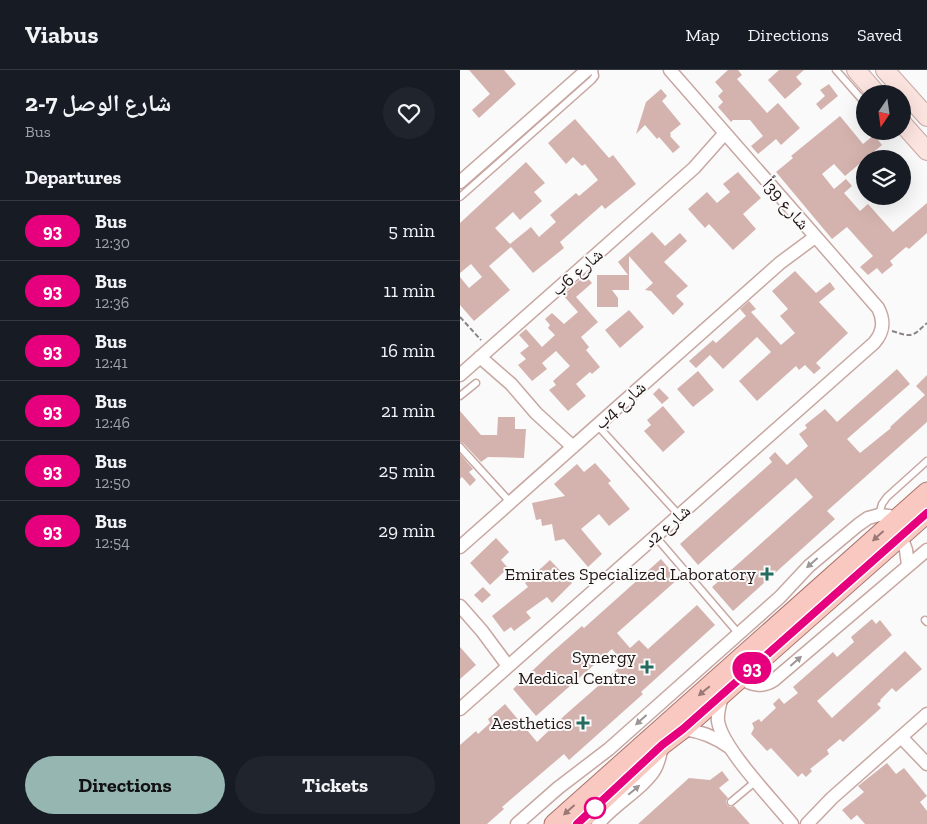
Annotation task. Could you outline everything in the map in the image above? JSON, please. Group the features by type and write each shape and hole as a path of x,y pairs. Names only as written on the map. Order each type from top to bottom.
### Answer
{"main road":[{"path":"856,70 868,85"},
{"path":"885,70 927,117"},
{"path":"911,134 927,151"},
{"path":"554,824 927,492"},
{"path":"577,824 662,745 683,729 740,678 892,524 927,513"}],"street":[{"path":"460,182 586,70"},
{"name":"شارع 39أ","path":"670,70 878,308 882,318 882,328"},
{"name":"شارع 6ب","path":"460,375 728,136"},
{"name":"شارع 4ب","path":"460,546 812,234"},
{"name":"شارع 2د","path":"460,709 874,343 878,339 882,328"},
{"path":"485,353 569,450"},
{"path":"517,824 558,788 609,749 780,597 813,562 864,521 892,524 906,550 908,565"},
{"path":"740,678 756,685 766,685 774,680 927,550"},
{"path":"460,606 512,663"},
{"path":"723,693 719,706 718,720 729,747 793,824 832,798"},
{"path":"808,824 832,798 927,714"},
{"path":"683,729 702,732 729,747"},
{"path":"904,735 927,762"},
{"path":"602,823 652,774 657,765 662,745"}],"lane":[{"path":"460,197 592,80 595,76 594,70"},
{"path":"836,70 856,93"},
{"path":"460,396 476,383"},
{"path":"597,425 679,516"},
{"path":"460,448 510,502"},
{"path":"892,524 882,504 887,497 927,461"},
{"path":"655,536 739,634"},
{"path":"731,802 756,780"}],"path":[{"path":"460,317 485,353"},
{"path":"882,328 910,336 927,323"}],"building":[{"path":"469,70 504,70 516,84 479,118 472,110 490,94"},
{"path":"728,70 738,70 742,75 737,79 767,113 778,103 800,128 781,145 776,139 758,154 751,146 763,136 750,120 733,120 731,122 718,107 723,102 718,96 723,91 715,82"},
{"path":"779,70 804,70 796,77 802,84 785,99 768,80"},
{"path":"829,84 838,96 821,110 816,104 825,96 820,90"},
{"path":"661,89 667,96 662,101 681,124 670,133 670,136 680,147 673,153 645,125 636,134 646,102"},
{"path":"840,116 856,135 856,140 860,140 863,144 868,140 878,140 882,145 876,150 856,150 856,167 845,176 834,164 822,174 834,189 846,179 852,186 844,193 860,211 869,205 893,232 927,203 927,233 909,249 906,247 890,261 893,265 882,274 877,268 868,275 860,267 873,256 847,227 832,239 776,172 793,158 791,156"},
{"path":"575,119 609,158 613,155 636,184 605,209 602,205 560,242 564,248 533,273 511,247 489,266 510,290 474,321 460,305 460,277 469,288 482,277 471,264 460,273 460,223 526,162 545,183 534,192 542,201 520,220 513,212 495,228 510,244 531,227 539,237 556,222 550,215 576,193 579,196 598,180 585,164 582,166 573,157 566,164 548,143"},
{"path":"738,172 761,198 743,214 756,229 733,250 709,224 705,228 688,209 707,192 717,203 730,192 723,184"},
{"path":"652,232 665,246 680,233 687,241 664,262 688,286 676,296 684,304 673,315 651,291 645,290 653,283 629,256 629,290 612,290 618,298 618,307 597,307 597,275 628,275 618,262"},
{"path":"795,271 816,293 830,282 835,289 819,302 848,333 816,363 821,368 814,374 805,365 799,370 796,366 757,401 739,381 771,352 757,337 723,369 710,355 696,368 689,361 713,340 716,343 746,316 740,309 749,301 756,309 751,312 781,345 795,333 780,316 788,309 772,291"},
{"path":"585,275 592,283 576,297 598,322 581,337 589,347 586,350 600,367 592,374 590,372 576,384 586,396 568,411 549,390 556,385 553,381 570,366 556,351 542,363 547,369 532,381 518,365 526,359 520,353 529,346 519,335 526,329 542,347 555,335 548,328 550,325 545,319 552,313 564,324 578,312 563,295"},
{"path":"629,310 644,327 620,348 605,330"},
{"path":"897,369 910,384 847,439 860,453 891,428 925,395 916,386 927,375 927,422 827,511 835,519 733,611 712,587 813,497 796,478 698,565 680,544 772,462 769,458 775,452 787,465 808,446 799,434 807,428 805,425 825,409 837,422"},
{"path":"698,371 714,390 693,407 677,389"},
{"path":"659,388 669,398 662,404 653,394"},
{"path":"663,406 685,432 663,452 644,431 651,425 647,420"},
{"path":"460,411 481,435 497,435 498,417 515,417 515,429 526,429 524,458 488,457 481,462 460,442"},
{"path":"460,454 473,469 469,472 476,480 470,486 462,477 460,479"},
{"path":"595,463 611,481 608,483 630,509 609,526 599,514 581,529 602,554 588,567 564,539 555,541 552,524 542,526 541,519 536,520 532,503 565,496 554,484 577,464 584,472"},
{"path":"496,538 509,552 501,560 508,568 490,585 470,563"},
{"path":"661,559 678,579 617,633 630,648 639,640 648,649 697,605 715,625 641,692 643,694 569,760 564,754 502,807 504,809 487,824 460,824 460,745 476,731 478,734 490,723 488,719 505,704 537,742 624,663 612,649 536,716 513,689 550,654 582,626 584,628"},
{"path":"550,560 572,583 552,603 547,597 526,612 531,618 514,631 511,627 504,632 492,616 528,587 525,583"},
{"path":"483,587 491,595 482,603 474,595"},
{"path":"872,619 876,624 880,620 892,635 817,701 832,718 905,651 922,669 896,692 892,688 877,704 881,708 843,742 840,739 827,750 829,754 810,769 812,771 806,777 802,773 798,777 771,748 767,751 751,734 754,728 752,723 759,719 761,722 776,708 773,704 779,698 784,704 798,693 793,687 833,652 837,657 854,642 851,637"},
{"path":"460,647 476,665 460,679"},
{"path":"887,763 896,774 904,768 927,796 920,802 927,811 927,824 865,824 857,815 851,820 842,810 864,792 858,786"},
{"path":"722,771 729,780 719,788 728,798 726,801 727,805 730,807 734,806 750,824 638,824 689,778 710,780"}],"bus line":[{"name":"93","path":"577,824 662,745 683,729 927,513"}],"place":[{"name":"Emirates Specialized Laboratory","path":"767,574"},
{"name":"Synergy Medical Centre","path":"647,667"},
{"name":"Aesthetics","path":"583,723"}]}
